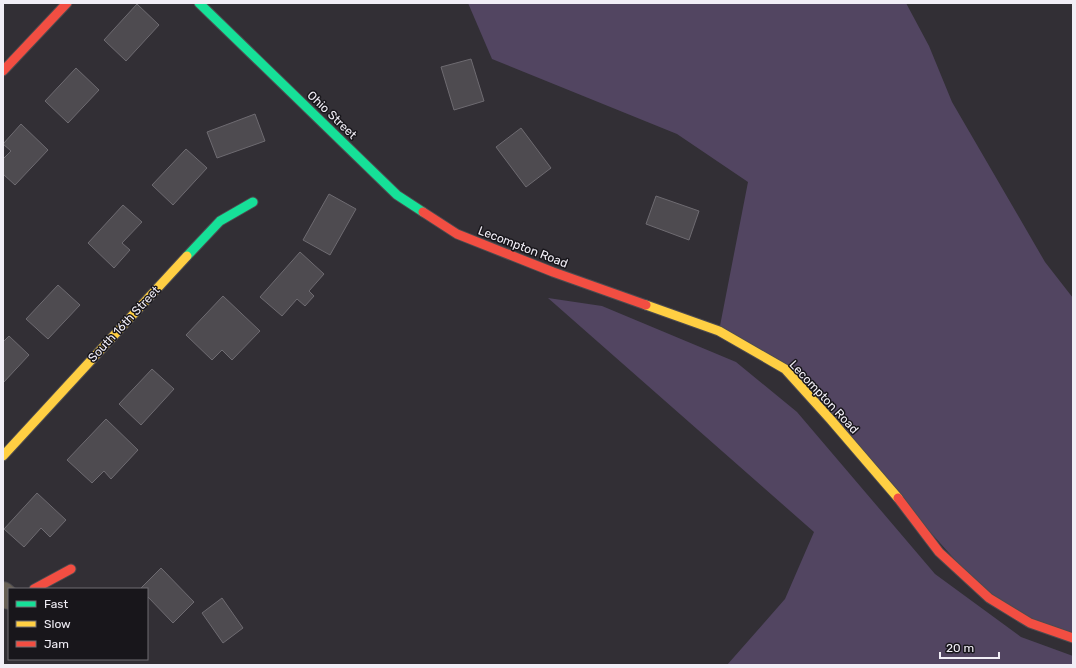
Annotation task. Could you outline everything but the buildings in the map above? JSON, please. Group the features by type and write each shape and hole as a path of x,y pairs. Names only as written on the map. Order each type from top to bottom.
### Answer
{"street":[{"path":"3,71 67,3"},
{"name":"Ohio Street","path":"199,3 397,195 457,234"},
{"name":"South 16th Street","path":"3,456 220,220 253,202"},
{"name":"Lecompton Road","path":"457,234 553,272 719,331 785,369 894,492 939,552 989,598 1030,623 1073,638"},
{"path":"36,588 71,569"}],"shaded area":[{"path":"468,3 906,3 929,46 952,102 1045,262 1073,298 1073,638 989,598 785,369 719,331 748,182 677,134 492,59"},
{"path":"548,298 602,306 736,362 797,412 935,574 1021,637 1073,656 1073,665 727,665 785,599 814,532"}],"traffic: fast":[{"path":"199,3 397,195 423,212"},
{"path":"187,256 220,221 253,202"}],"traffic: slow":[{"path":"3,456 187,256"},
{"path":"646,305 719,331 785,369 898,498"}],"traffic: jam":[{"path":"3,71 67,3"},
{"path":"423,212 457,234 553,272 646,305"},
{"path":"898,498 939,552 989,598 1030,623 1073,638"},
{"path":"36,588 71,569"}]}
